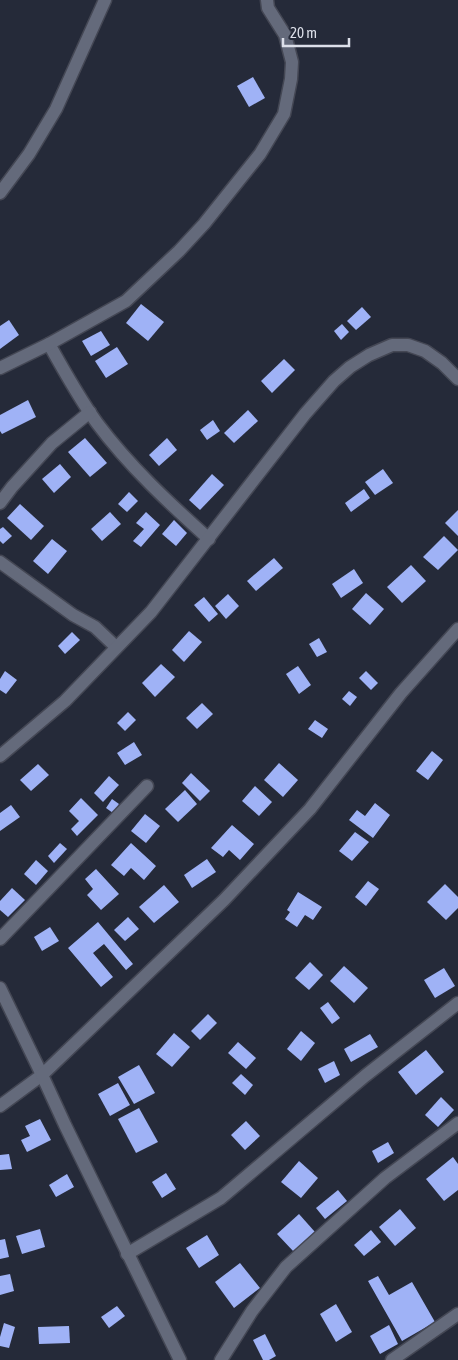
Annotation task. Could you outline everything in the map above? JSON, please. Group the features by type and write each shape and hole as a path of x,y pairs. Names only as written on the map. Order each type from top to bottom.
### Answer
{"street":[{"path":"0,193 28,154 56,109 105,0"},
{"path":"0,368 49,344 126,301 179,251 204,224 260,154 284,114 291,79 292,62 285,35 268,8 267,0"},
{"path":"49,344 90,412 134,468 176,510 209,539"},
{"path":"0,756 65,701 151,612 305,414 334,381 350,367 369,355 392,345 408,345 425,350 458,379"},
{"path":"0,503 52,443 90,412"},
{"path":"0,562 95,628 116,647"},
{"path":"0,1106 42,1076 224,900 310,809 401,693 458,629"},
{"path":"0,939 147,786"},
{"path":"0,988 180,1360"},
{"path":"128,1254 221,1198 365,1076 458,1003"},
{"path":"222,1360 252,1311 286,1267 385,1178 458,1123"},
{"path":"392,1360 458,1314"}],"building":[{"path":"253,77 265,98 249,107 237,86"},
{"path":"141,304 164,322 148,341 126,323"},
{"path":"362,307 371,317 356,330 347,321"},
{"path":"9,320 19,335 0,349 0,326"},
{"path":"342,324 349,332 341,340 334,331"},
{"path":"101,331 110,345 91,356 82,341"},
{"path":"117,347 128,364 106,378 95,361"},
{"path":"284,359 295,370 272,393 261,381"},
{"path":"28,400 36,417 2,434 0,431 0,415"},
{"path":"248,410 258,421 234,443 224,433"},
{"path":"213,420 220,431 207,440 200,430"},
{"path":"85,438 107,463 90,477 68,452"},
{"path":"167,438 177,450 159,466 149,455"},
{"path":"60,464 71,477 54,493 42,479"},
{"path":"383,469 393,483 375,495 365,482"},
{"path":"212,474 224,485 200,510 189,500"},
{"path":"364,489 370,498 351,512 345,503"},
{"path":"129,492 138,501 127,512 118,504"},
{"path":"20,504 44,526 31,540 7,518"},
{"path":"458,510 458,536 445,523"},
{"path":"110,512 121,524 102,541 91,529"},
{"path":"146,512 160,525 141,547 133,541 144,529 136,523"},
{"path":"174,520 187,533 176,546 162,534"},
{"path":"3,527 12,536 3,544 0,541 0,529"},
{"path":"444,536 458,550 438,570 423,557"},
{"path":"52,539 67,551 48,574 33,561"},
{"path":"274,558 283,568 256,591 247,581"},
{"path":"411,565 426,581 402,603 387,587"},
{"path":"354,569 363,583 341,598 332,584"},
{"path":"366,593 384,609 370,625 352,609"},
{"path":"228,594 239,606 226,619 215,606"},
{"path":"204,597 218,614 209,622 194,605"},
{"path":"189,631 202,642 184,662 172,650"},
{"path":"72,632 80,640 65,654 58,646"},
{"path":"319,638 327,652 317,657 309,644"},
{"path":"161,664 175,677 155,697 142,683"},
{"path":"298,666 311,685 299,694 286,674"},
{"path":"5,671 17,680 6,694 0,690 0,679"},
{"path":"366,671 378,683 371,690 359,678"},
{"path":"349,691 357,697 350,706 342,699"},
{"path":"202,703 213,714 197,729 186,718"},
{"path":"128,712 136,720 125,731 117,723"},
{"path":"315,720 328,729 322,738 308,729"},
{"path":"134,742 142,755 125,765 117,753"},
{"path":"432,751 443,760 428,780 416,771"},
{"path":"279,763 298,780 283,797 264,780"},
{"path":"38,764 49,775 31,791 20,780"},
{"path":"191,773 210,791 200,801 182,783"},
{"path":"109,776 119,785 103,802 94,793"},
{"path":"255,786 272,802 259,816 242,801"},
{"path":"185,790 197,804 178,822 165,809"},
{"path":"81,798 98,815 77,836 71,829 79,821 69,811"},
{"path":"112,799 119,804 113,813 106,808"},
{"path":"375,803 390,815 373,838 349,820 357,810 365,816"},
{"path":"11,805 20,817 0,831 0,813"},
{"path":"145,814 160,826 146,843 131,831"},
{"path":"232,825 254,844 240,860 229,850 223,857 211,848"},
{"path":"355,832 369,842 352,861 339,851"},
{"path":"60,843 67,849 54,863 48,856"},
{"path":"131,843 156,866 144,880 131,868 124,876 111,865"},
{"path":"207,859 216,872 192,888 184,875"},
{"path":"36,860 48,871 36,885 24,874"},
{"path":"96,869 119,894 101,910 87,895 93,889 85,879"},
{"path":"368,881 379,889 366,906 355,897"},
{"path":"445,884 458,897 458,908 446,920 427,902"},
{"path":"164,885 179,902 154,923 139,907"},
{"path":"12,888 25,900 8,917 0,910 0,901"},
{"path":"298,892 322,907 313,920 305,915 297,927 285,919 290,912 287,910"},
{"path":"128,917 139,929 125,941 114,930"},
{"path":"98,922 133,964 126,970 104,944 93,953 113,977 101,987 68,948"},
{"path":"50,927 59,941 42,951 34,937"},
{"path":"310,962 323,975 309,990 295,978"},
{"path":"344,966 368,988 354,1003 330,981"},
{"path":"444,968 455,986 435,998 424,980"},
{"path":"328,1002 340,1018 332,1024 320,1008"},
{"path":"208,1014 217,1023 200,1040 191,1031"},
{"path":"301,1031 315,1043 301,1061 287,1049"},
{"path":"174,1033 190,1047 172,1067 156,1054"},
{"path":"370,1034 378,1047 351,1062 344,1049"},
{"path":"238,1042 256,1058 246,1069 228,1053"},
{"path":"426,1050 444,1072 416,1095 398,1072"},
{"path":"334,1061 340,1075 325,1083 318,1069"},
{"path":"139,1065 155,1093 134,1104 118,1077"},
{"path":"241,1074 253,1085 245,1095 232,1083"},
{"path":"118,1083 130,1105 110,1116 98,1094"},
{"path":"441,1097 454,1110 438,1127 425,1115"},
{"path":"139,1108 158,1142 136,1153 118,1119"},
{"path":"40,1119 51,1140 27,1152 21,1140 30,1136 25,1126"},
{"path":"246,1121 260,1136 245,1150 231,1135"},
{"path":"388,1142 394,1153 378,1163 372,1151"},
{"path":"9,1154 12,1169 0,1170 0,1155"},
{"path":"453,1157 458,1164 458,1190 444,1201 426,1179"},
{"path":"299,1161 318,1178 301,1198 281,1182"},
{"path":"166,1173 176,1189 162,1198 152,1182"},
{"path":"67,1174 74,1187 56,1197 49,1185"},
{"path":"338,1190 347,1201 325,1219 316,1208"},
{"path":"400,1209 416,1228 395,1246 379,1227"},
{"path":"299,1214 315,1232 294,1252 277,1234"},
{"path":"40,1229 45,1247 22,1254 16,1236"},
{"path":"371,1230 381,1242 364,1256 354,1245"},
{"path":"207,1235 219,1255 199,1268 186,1248"},
{"path":"5,1239 9,1257 0,1259 0,1240"},
{"path":"240,1263 260,1288 234,1308 215,1282"},
{"path":"10,1274 14,1291 0,1295 0,1276"},
{"path":"378,1276 389,1295 412,1282 435,1322 402,1341 368,1281"},
{"path":"336,1304 352,1332 336,1342 320,1314"},
{"path":"117,1306 125,1316 109,1328 101,1317"},
{"path":"4,1323 15,1327 9,1348 0,1346 0,1337"},
{"path":"389,1325 398,1344 380,1354 370,1336"},
{"path":"69,1326 70,1343 39,1344 38,1327"},
{"path":"265,1334 276,1356 269,1360 263,1360 253,1340"}]}
